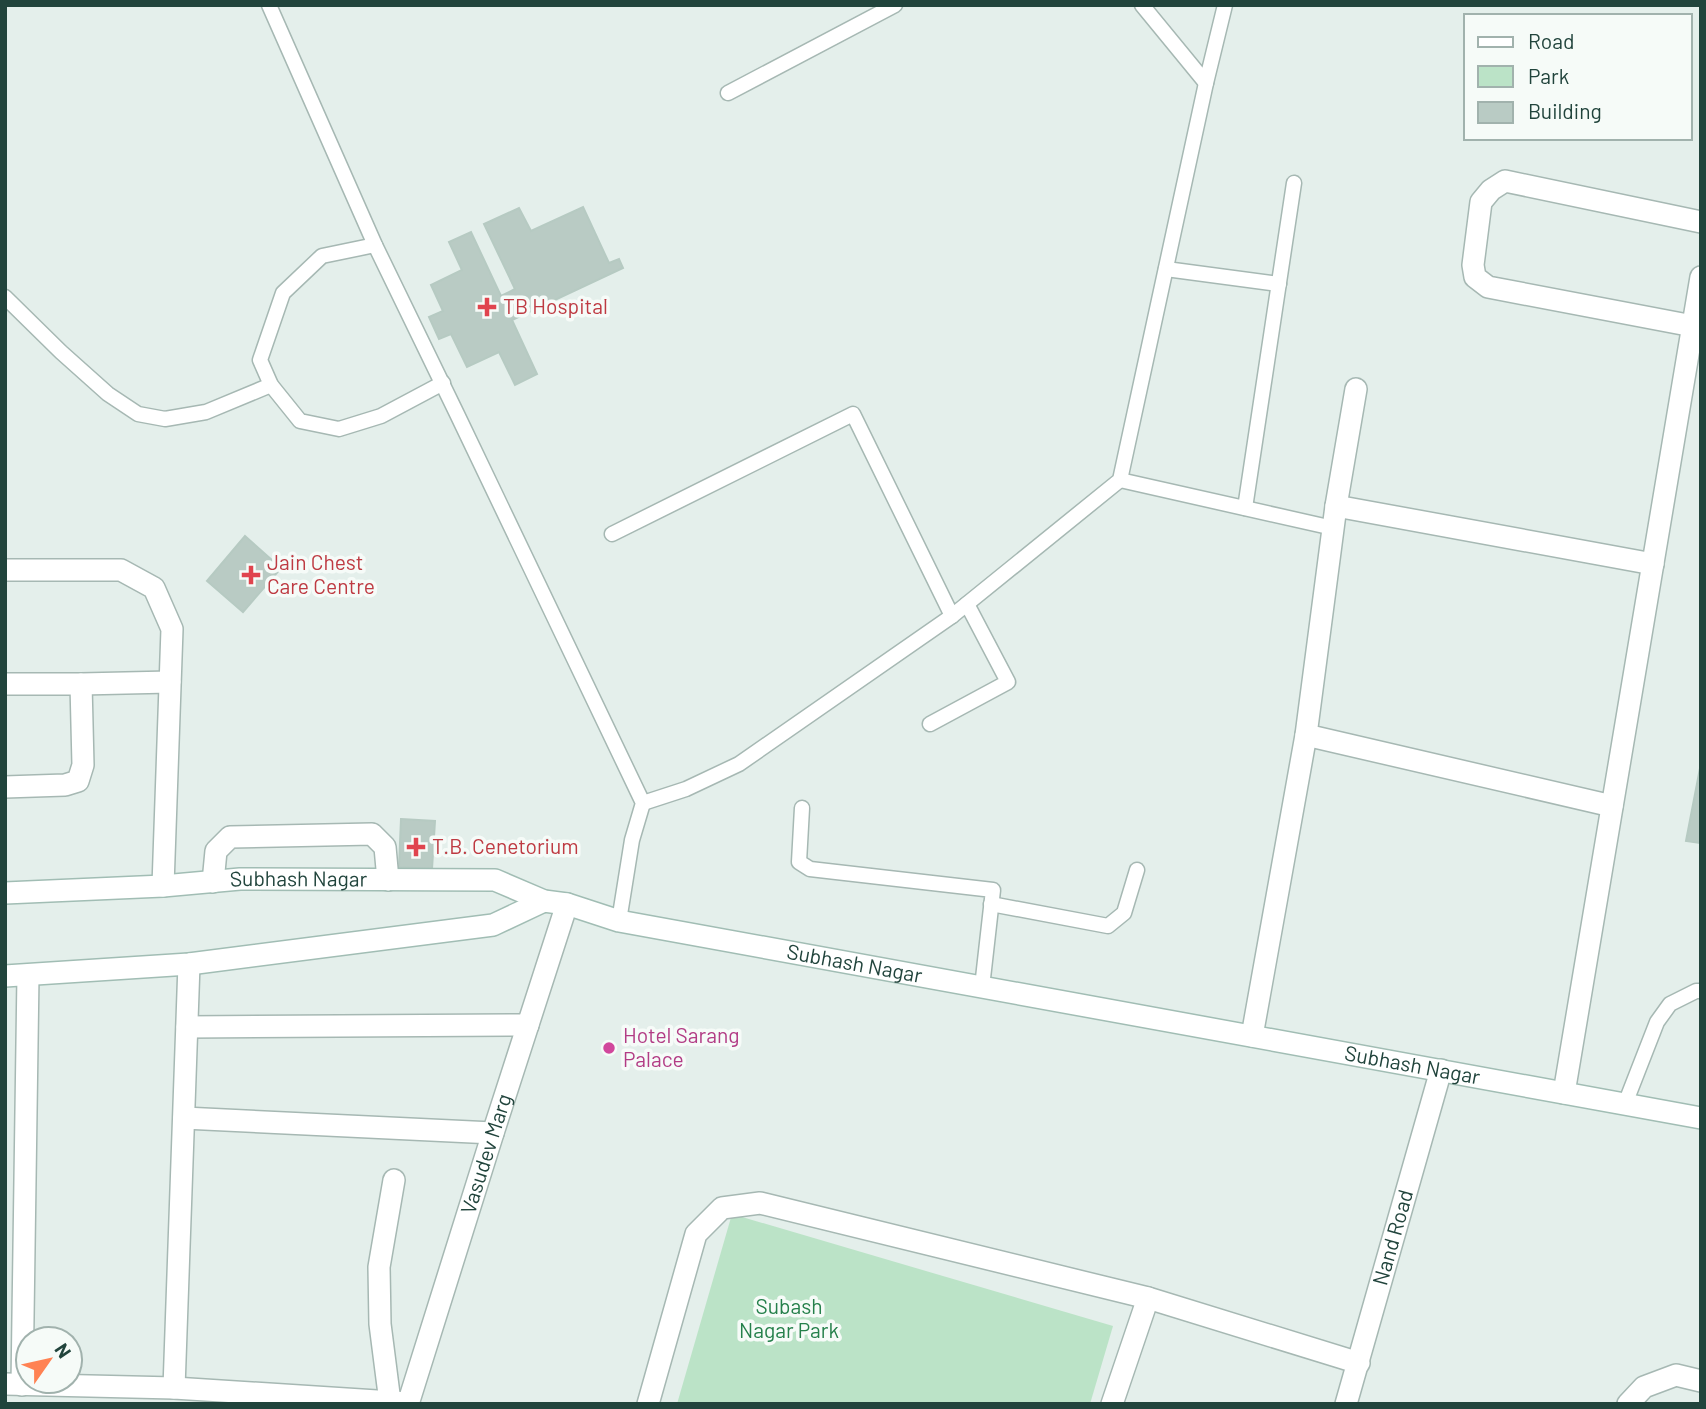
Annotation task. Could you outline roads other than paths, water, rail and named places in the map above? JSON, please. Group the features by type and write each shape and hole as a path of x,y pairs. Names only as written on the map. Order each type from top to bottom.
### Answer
{"street":[{"path":"1693,326 1488,287 1475,277 1474,265 1481,202 1491,190 1505,181 1701,222"},
{"path":"1564,1093 1701,277"},
{"path":"1252,1036 1306,735 1336,506 1356,389"},
{"path":"1336,506 1653,564"},
{"path":"5,570 121,570 154,588 172,629 163,886"},
{"path":"5,684 170,682"},
{"path":"5,787 65,785 78,781 83,765 81,684"},
{"path":"1306,735 1612,806"},
{"path":"213,882 216,851 230,836 372,834 385,847 388,880"},
{"name":"Subhash Nagar","path":"5,893 163,886 240,879 495,880 544,901 567,904 618,921 1701,1118"},
{"path":"5,976 189,964 493,925 544,901"},
{"name":"Vasudev Marg","path":"402,1403 567,904"},
{"path":"174,1388 189,964"},
{"path":"28,975 13,1384 174,1388 402,1403 380,1324 379,1267 394,1180"},
{"path":"187,1027 528,1025"},
{"name":"Nand Road","path":"1346,1404 1441,1070"},
{"path":"184,1118 493,1133"},
{"path":"648,1404 696,1234 722,1208 760,1203 1148,1298 1359,1363"},
{"path":"1112,1404 1148,1298"},
{"path":"1628,1404 1644,1387 1676,1375 1701,1381"}],"lane":[{"path":"269,5 375,245 643,803 632,841 618,921"},
{"path":"728,93 895,5"},
{"path":"1142,5 1206,83"},
{"path":"643,803 686,789 739,764 953,616 1120,480 1225,5"},
{"path":"1245,508 1294,183"},
{"path":"375,245 322,256 283,293 260,359 271,385 300,421 339,429 381,416 443,383"},
{"path":"1166,269 1279,284"},
{"path":"5,297 108,394 138,414 165,419 206,412 271,385"},
{"path":"611,534 853,414 953,616"},
{"path":"1120,480 1333,528"},
{"path":"930,724 1008,682 967,604"},
{"path":"802,808 799,862 810,869 993,890 982,987"},
{"path":"991,904 1108,926 1124,913 1137,870"},
{"path":"1625,1104 1657,1022 1670,1004 1701,990"}],"place":[{"name":"TB Hospital","path":"487,307"},
{"name":"Jain Chest Care Centre","path":"251,575"},
{"name":"T.B. Cenetorium","path":"416,847"},
{"name":"Hotel Sarang Palace","path":"609,1048"}],"park label":[{"name":"Subash Nagar Park","path":"789,1319"}]}
